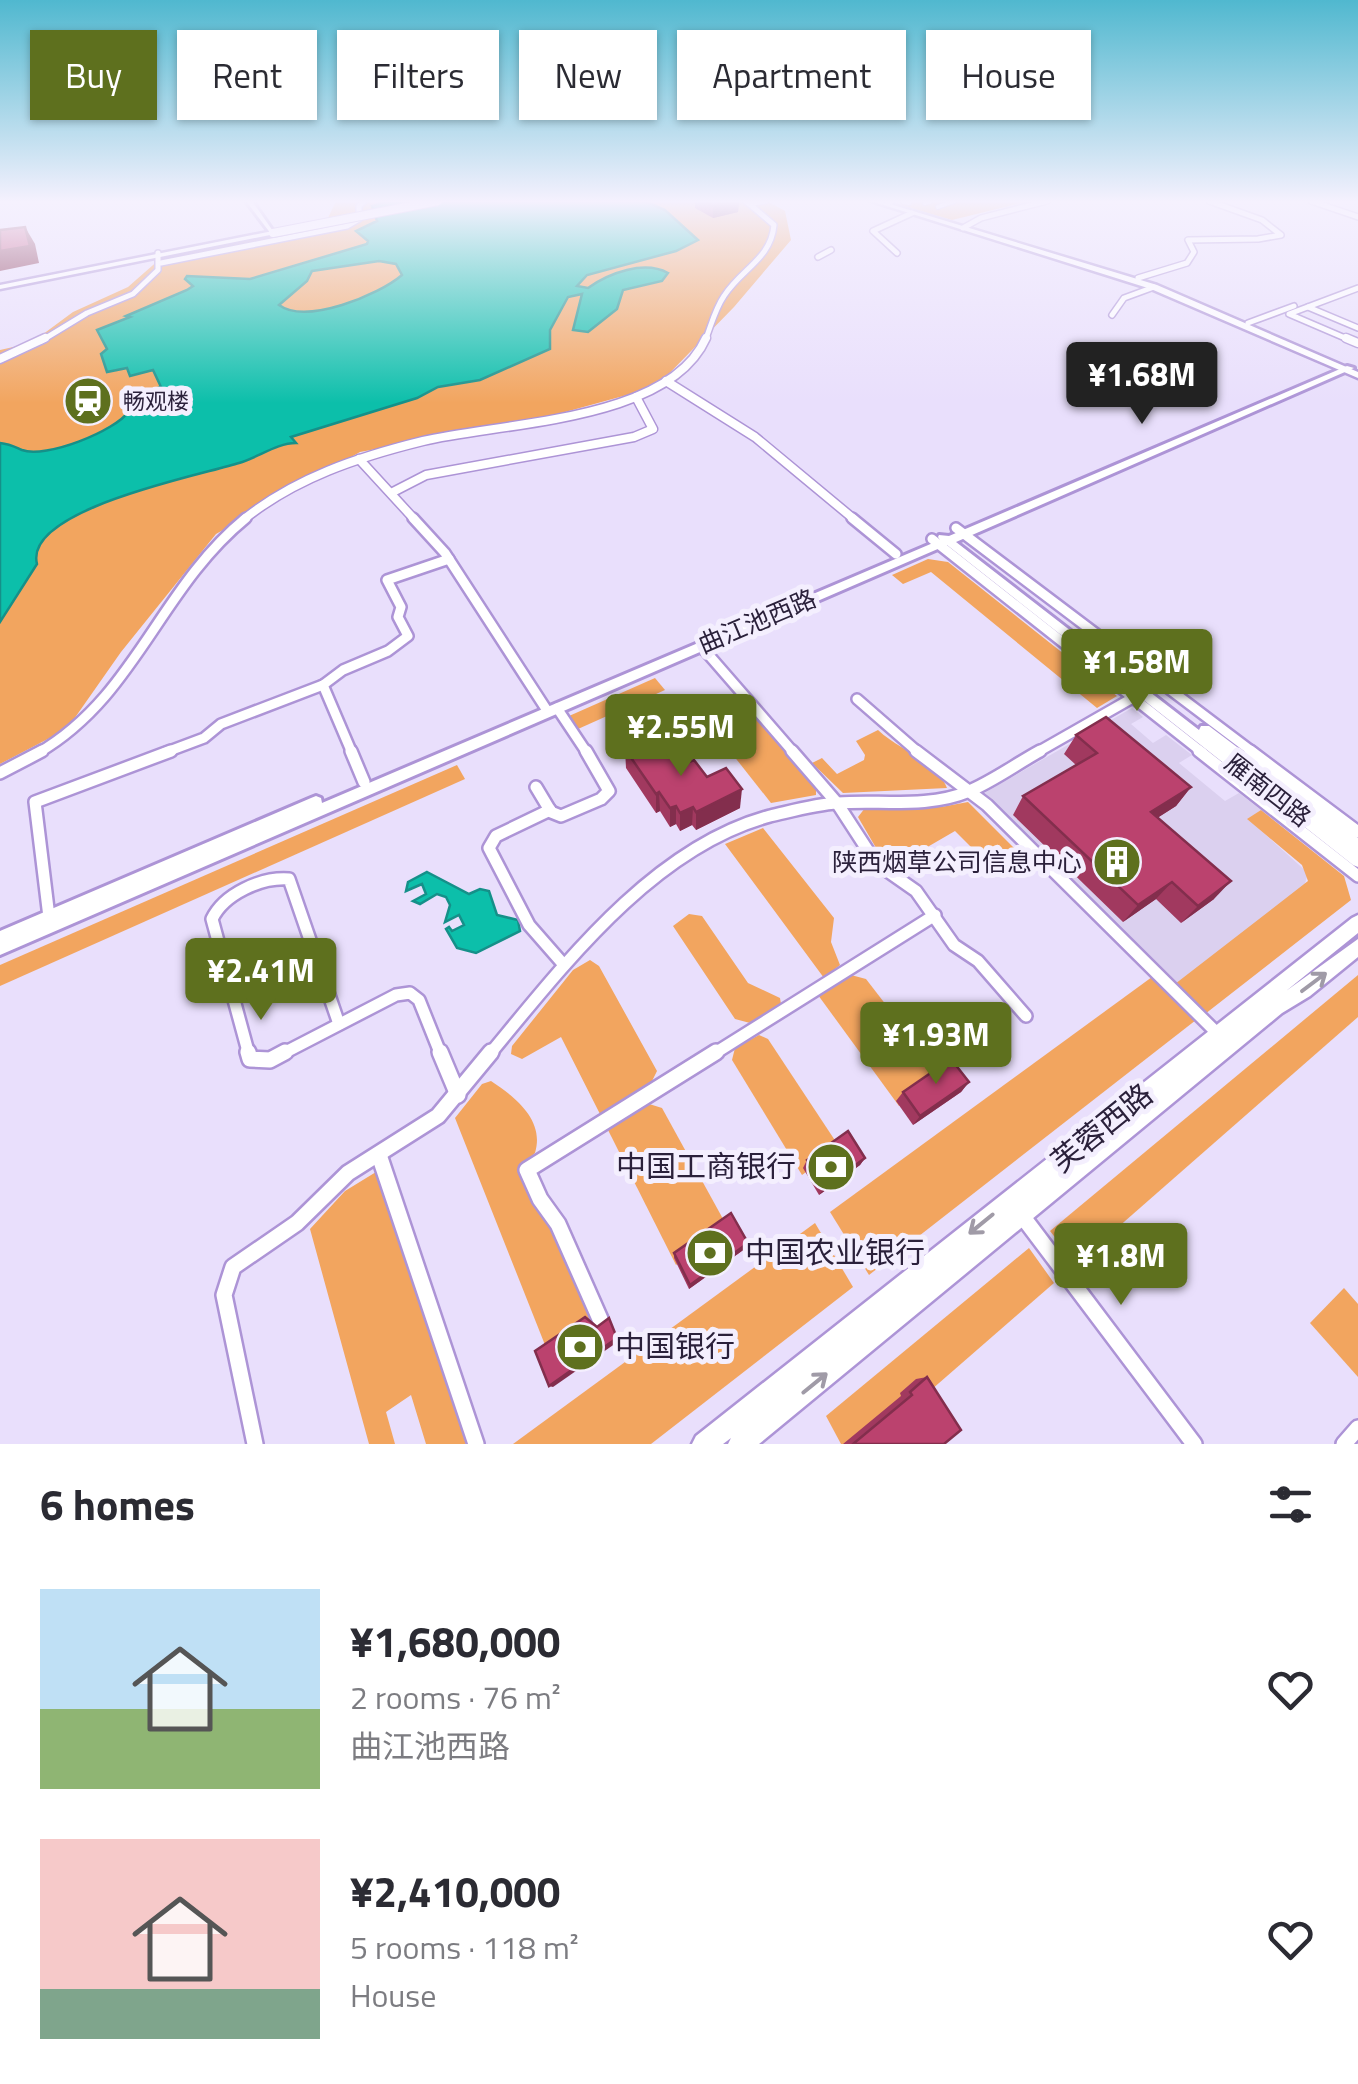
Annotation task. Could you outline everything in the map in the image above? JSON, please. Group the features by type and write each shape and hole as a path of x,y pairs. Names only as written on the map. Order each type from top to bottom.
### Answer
{"main road":[{"path":"0,285 95,268"},
{"path":"1098,268 1154,286 1349,369"},
{"path":"1105,268 1248,323 1349,369"},
{"name":"芙蓉西路","path":"740,1444 1219,1034 1358,922"},
{"name":"芙蓉西路","path":"704,1444 1358,947"}],"street":[{"path":"0,359 40,344 81,316 144,286 156,276 158,268"},
{"path":"0,773 36,754 98,709 186,579 226,535 271,499 320,473 359,459 475,429 594,410 636,397 694,360 709,335 723,296 749,268"},
{"path":"1138,278 1169,268"},
{"path":"1248,323 1358,285"},
{"path":"1358,285 1289,314 1358,343"},
{"path":"1112,315 1124,298 1154,286"},
{"path":"1342,294 1358,300"},
{"path":"1307,307 1358,328"},
{"name":"曲江池西路","path":"0,938 364,782 701,646 947,536 1349,369"},
{"path":"666,381 755,437 896,554"},
{"path":"391,494 426,474 634,436 653,429 636,397"},
{"path":"359,459 449,559 549,708 609,787 606,796 558,816 536,787"},
{"path":"947,536 1358,832"},
{"name":"曲江池西路","path":"0,948 896,554 947,536"},
{"name":"雁南四路","path":"947,536 1139,694 1358,861"},
{"name":"雁南四路","path":"947,536 1358,846"},
{"path":"49,917 36,802 204,738 221,724 322,685 334,672 397,648 408,636 398,616 401,607 387,580 449,559"},
{"path":"701,646 838,803 876,863 916,891 954,946 978,961 1026,1016"},
{"path":"322,685 364,782"},
{"path":"255,1444 224,1295 228,1276 242,1260 297,1223 340,1180 426,1126 458,1095 564,964 636,893 707,844 767,817 838,803 946,798 968,792 1139,694 1358,876"},
{"path":"856,698 896,738 934,762 987,805 1219,1034"},
{"path":"550,810 496,836 489,848 528,925 564,964"},
{"path":"340,1024 289,879 272,878 220,903 212,919 250,1059 270,1060 340,1024 396,995 416,996 458,1095"},
{"path":"600,1319 558,1224 540,1199 527,1170 935,915"},
{"path":"379,1155 476,1444"},
{"path":"1016,1208 1194,1444"},
{"path":"1344,1444 1358,1428"}],"shaded area":[{"path":"149,268 767,268 656,387 547,417 360,452 216,534 121,652 67,729 0,764 0,350 31,343 73,312 128,287"},
{"path":"285,268 330,268 312,271 307,281 279,305 306,312 342,305 377,291 402,275 398,268 612,268 587,275 577,286 588,288 616,273 636,268 668,273 662,281 623,290 617,309 588,332 573,330 582,294 568,297 550,330 550,349 480,380 438,387 417,398 291,437 296,443 85,511 57,527 40,544 37,564 0,622 0,443 33,452 47,451 110,427 129,411 157,404 152,390 161,387 153,370 130,376 127,368 107,372 101,354 107,349 97,330 187,290 193,286 185,279 187,276 250,279"},
{"path":"928,559 948,562 1117,696 1097,708 931,572 903,584 892,575"},
{"path":"655,678 665,690 578,729 569,716"},
{"path":"1132,708 1143,717 1131,724 1153,743 1166,735 1192,755 1179,763 1225,801 1239,793 1261,810 1248,819 1308,873 1304,887 1196,1020 974,799"},
{"path":"758,717 816,784 816,795 771,803 718,736"},
{"path":"878,730 935,770 947,788 843,793 812,763 822,758 837,774 864,760 856,741"},
{"path":"457,765 465,779 0,986 0,965"},
{"path":"968,802 1026,860 1000,876 955,831 893,867 879,853 858,817 865,808 941,807"},
{"path":"1261,810 1344,876 1351,900 1205,1014 1175,984 1308,881 1302,865 1247,819"},
{"path":"763,828 834,918 831,942 840,965 824,978 725,844"},
{"path":"427,872 469,894 480,889 489,891 497,915 518,920 520,931 476,953 457,948 446,929 452,931 464,925 459,915 445,922 450,905 446,897 437,894 420,904 413,901 426,894 422,884 406,891 408,882"},
{"path":"689,914 702,916 748,983 780,998 781,1004 750,1023 735,1019 673,926"},
{"path":"590,960 599,966 657,1071 650,1085 601,1116 561,1037 522,1059 511,1054 512,1046 573,970"},
{"path":"851,975 866,979 941,1076 899,1106 818,995"},
{"path":"1358,975 1358,1017 1076,1264 1050,1231"},
{"path":"1152,977 1196,1020 869,1275 830,1212"},
{"path":"759,1035 768,1039 840,1148 802,1175 732,1060 735,1048"},
{"path":"491,1081 518,1102 532,1120 537,1141 535,1153 518,1168 535,1206 551,1228 593,1324 549,1355 455,1118 482,1084"},
{"path":"646,1103 662,1108 728,1228 676,1265 607,1128"},
{"path":"376,1172 466,1444 426,1444 411,1395 386,1412 395,1444 369,1444 310,1229 345,1191"},
{"path":"815,1223 853,1287 651,1444 513,1444"},
{"path":"1029,1248 1054,1283 869,1444 841,1444 826,1416"},
{"path":"1344,1288 1358,1304 1358,1377 1310,1323"}],"building":[{"name":"陕西烟草公司信息中心","path":"1106,717 1191,787 1151,812 1231,881 1198,906 1172,882 1138,905 1023,796 1097,753 1076,735"},
{"path":"647,739 657,753 669,748 682,765 694,760 707,777 726,768 742,789 696,812 693,807 680,813 676,806 670,808 625,749"},
{"path":"951,1059 969,1082 920,1116 903,1092"},
{"name":"中国工商银行","path":"848,1131 865,1158 824,1188 807,1160"},
{"name":"中国农业银行","path":"731,1213 748,1243 690,1285 674,1253"},
{"name":"中国银行","path":"585,1317 597,1327 609,1318 617,1338 549,1386 535,1351"},
{"path":"927,1377 961,1430 944,1444 853,1444 912,1395 910,1392"}],"place":[{"name":"畅观楼","path":"88,401"},
{"name":"陕西烟草公司信息中心","path":"1117,862"},
{"name":"中国工商银行","path":"831,1167"},
{"name":"中国农业银行","path":"710,1253"},
{"name":"中国银行","path":"580,1347"}]}
